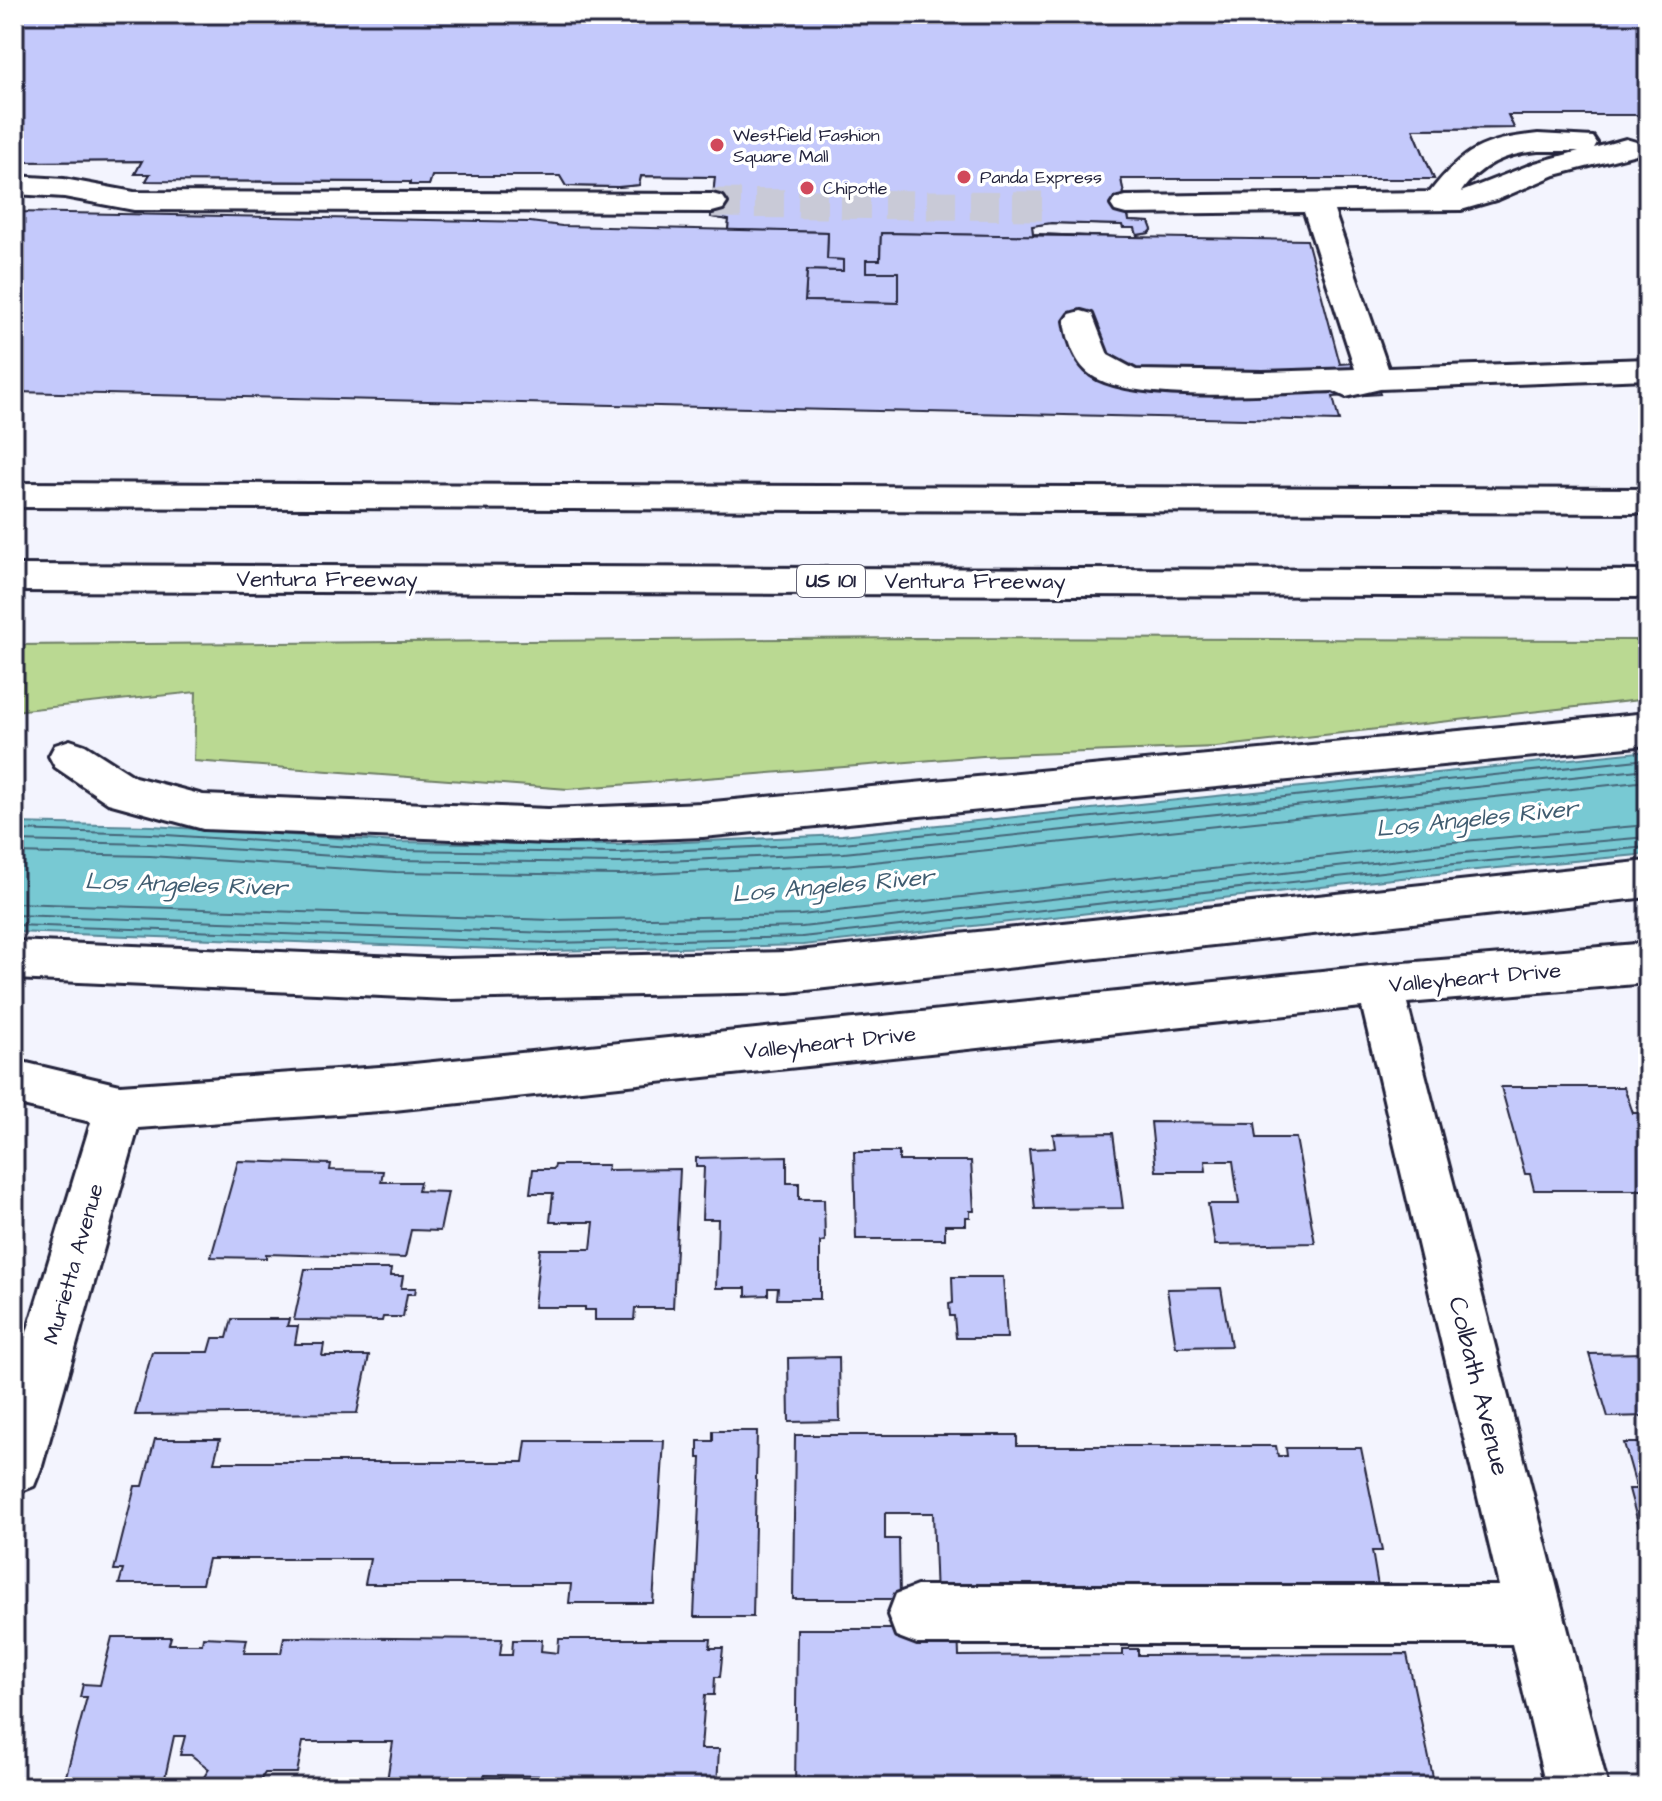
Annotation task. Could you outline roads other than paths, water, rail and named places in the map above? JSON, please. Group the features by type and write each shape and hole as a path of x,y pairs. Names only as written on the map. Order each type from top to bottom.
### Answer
{"main road":[{"path":"1126,205 1439,201 1476,197 1545,169 1637,149"},
{"path":"14,185 64,188 147,202 712,203"},
{"path":"1316,202 1372,371 1358,383"},
{"path":"1081,321 1083,341 1094,361 1119,377 1135,381 1358,383 1648,369"},
{"path":"14,495 1648,501"},
{"name":"Ventura Freeway","path":"14,578 1648,584"},
{"path":"70,756 123,791 203,812 548,826 703,820 1648,729"},
{"path":"14,960 447,979 789,972 1648,879"},
{"name":"Valleyheart Drive","path":"14,1082 120,1107 394,1088 1380,985 1648,963"},
{"name":"Colbath Avenue","path":"1380,985 1577,1787"},
{"name":"Murietta Avenue","path":"14,1466 120,1107"},
{"path":"917,1615 1535,1615"}],"water":[{"name":"Los Angeles River","path":"1648,751 1648,854 1455,872 803,945 552,951 14,932 14,823 152,826 397,842 618,845 842,835"}],"tunnel":[{"path":"712,203 1048,206"}],"place":[{"name":"Westfield Fashion Square Mall","path":"717,145"},
{"name":"Panda Express","path":"964,177"},
{"name":"Chipotle","path":"807,188"}]}
